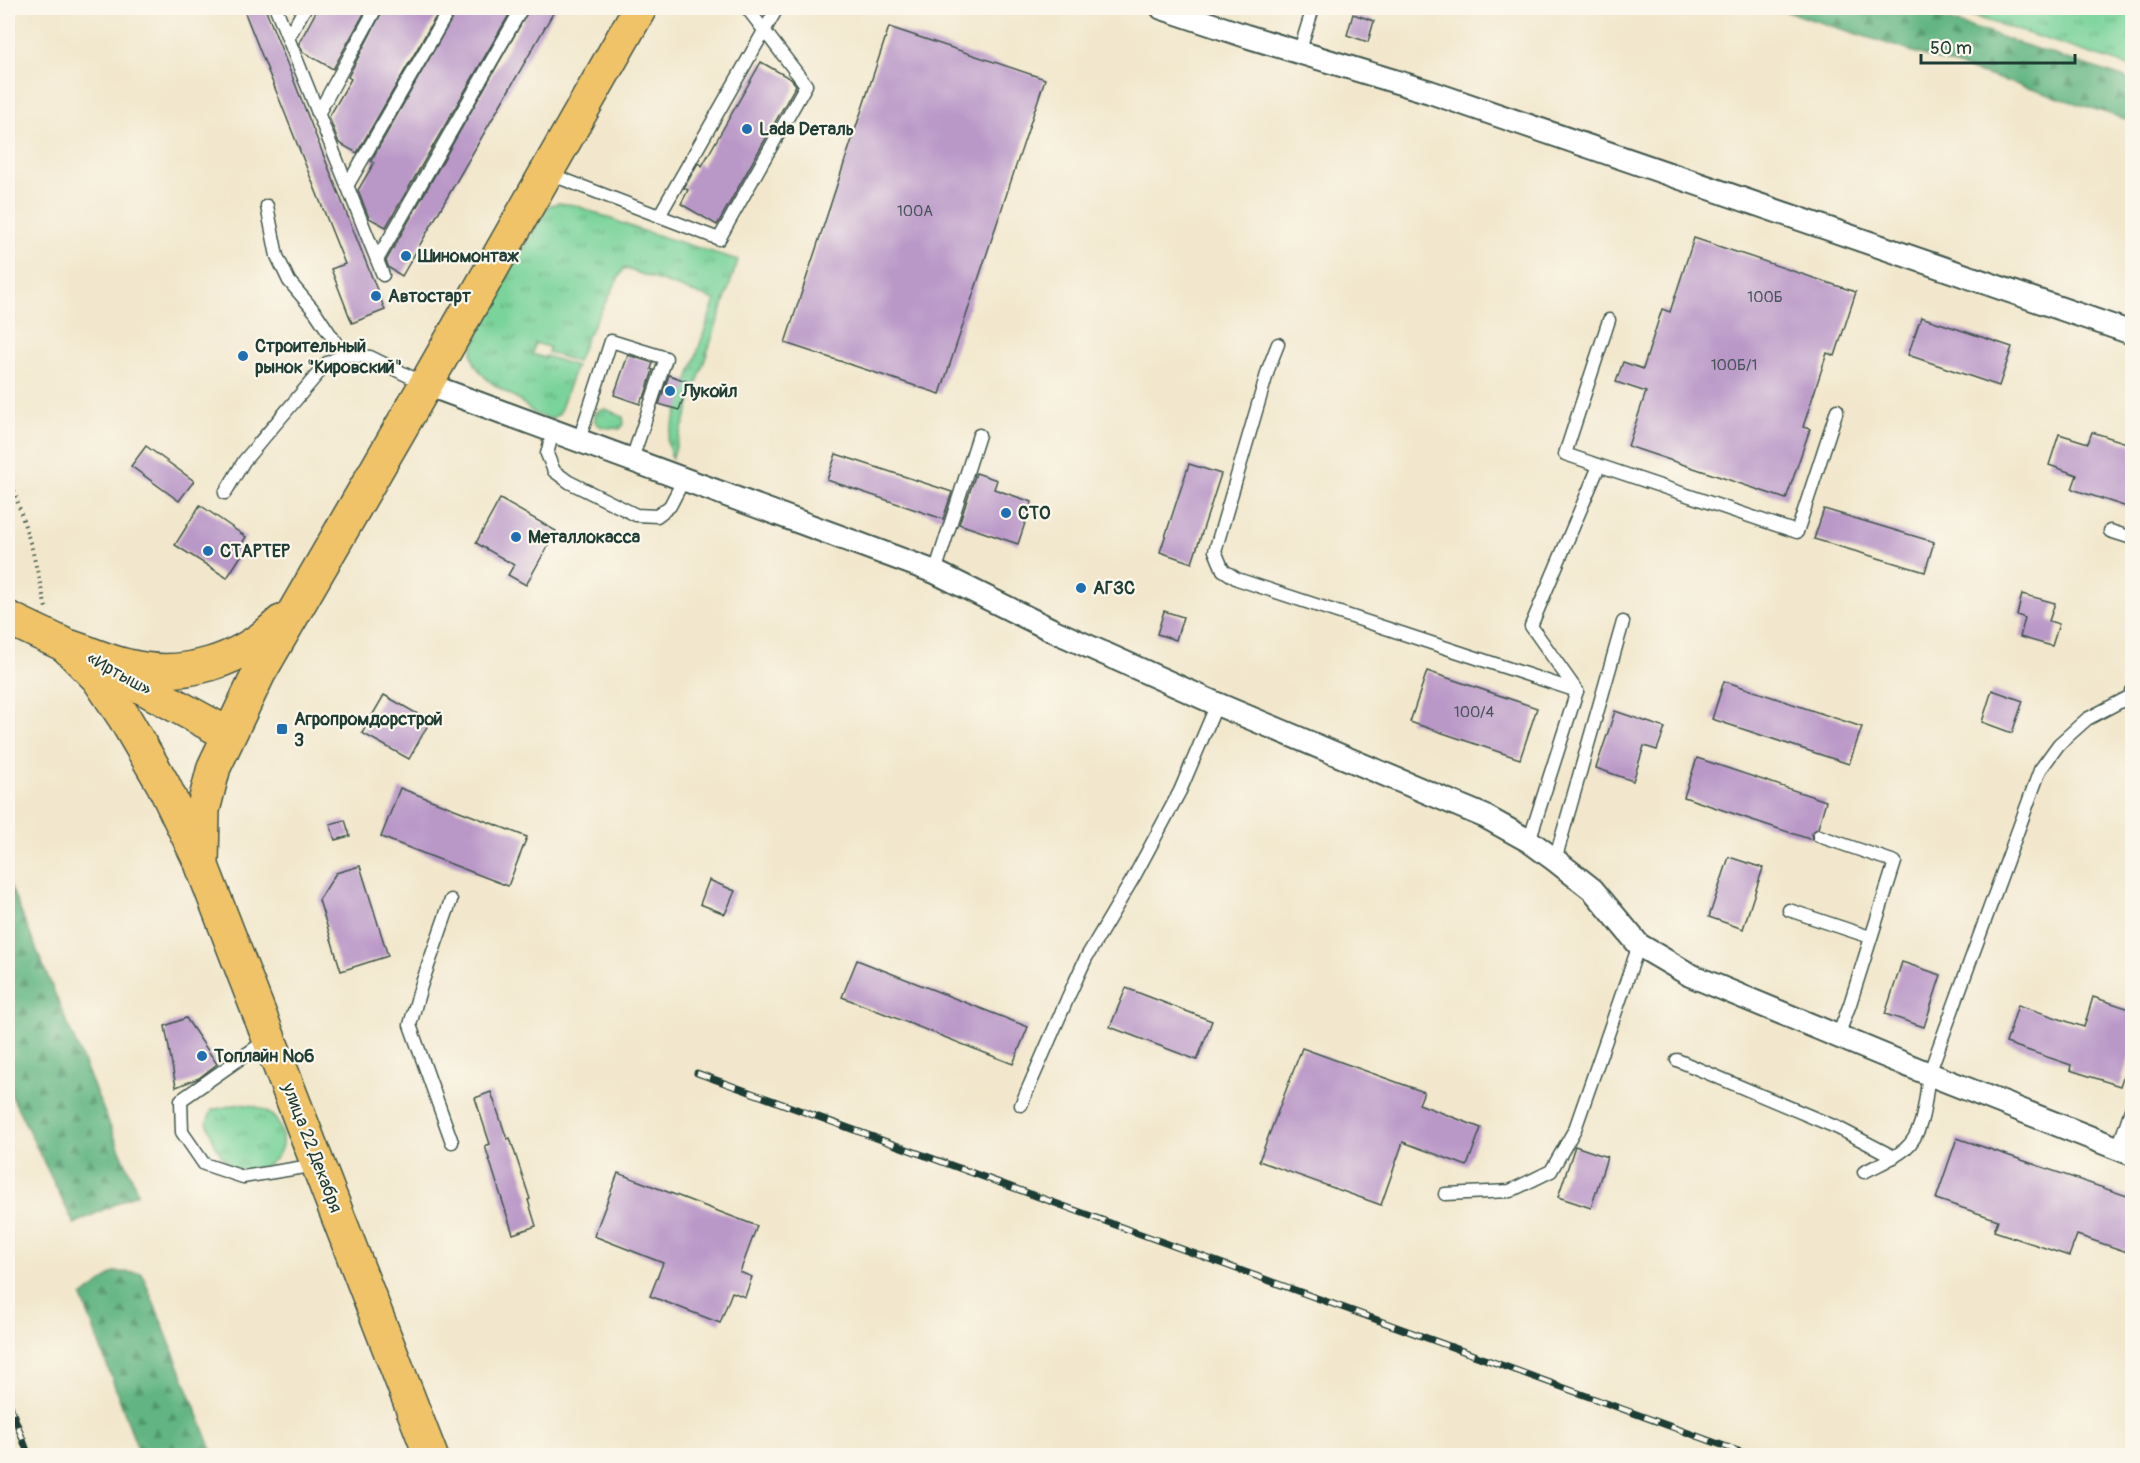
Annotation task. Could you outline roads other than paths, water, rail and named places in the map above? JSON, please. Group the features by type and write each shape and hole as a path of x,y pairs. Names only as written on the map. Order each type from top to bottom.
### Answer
{"main road":[{"name":"улица 22 Декабря","path":"431,1455 202,866 204,810 214,767 259,673 640,8"},
{"path":"53,639 129,667 173,672 209,666 249,648 296,609"},
{"name":"«Иртыш»","path":"8,618 53,639 228,734"},
{"path":"53,639 98,678 124,717 163,784 202,866"}],"street":[{"path":"1162,8 1299,53 1430,92 2133,333"},
{"path":"426,384 935,572 1053,630 1217,704 1484,816 1529,841 1555,860 1593,890 1640,945 1690,975 1929,1074 2125,1151"}],"lane":[{"path":"276,8 383,275"},
{"path":"288,38 305,8"},
{"path":"318,114 376,8"},
{"path":"347,186 450,8"},
{"path":"377,260 522,8"},
{"path":"546,173 719,239 806,86 747,8"},
{"path":"1299,53 1313,8"},
{"path":"659,216 776,10"},
{"path":"267,206 277,256 289,281 316,313 344,355"},
{"path":"1609,320 1565,454 1797,532 1838,410"},
{"path":"579,440 612,340 666,358 633,459"},
{"path":"1278,344 1269,367 1215,551 1223,570 1237,579 1577,691"},
{"path":"225,493 244,461 327,363 344,355 370,357 426,384"},
{"path":"553,431 547,454 554,471 569,482 636,515 657,516 670,506 684,479"},
{"path":"935,572 979,435"},
{"path":"1577,691 1531,626 1599,466"},
{"path":"2110,531 2133,538"},
{"path":"1555,860 1623,622"},
{"path":"1529,841 1577,691"},
{"path":"1864,1172 1908,1147 1917,1132 1924,1110 1929,1074 2040,770 2059,744 2087,719 2131,696 2133,691"},
{"path":"1022,1105 1068,995 1086,958 1135,875 1180,791 1217,704"},
{"path":"1819,837 1895,862 1838,1036"},
{"path":"452,900 421,986 410,1025 452,1142"},
{"path":"1789,910 1870,937"},
{"path":"1445,1194 1510,1191 1551,1171 1575,1129 1640,945"},
{"path":"269,1038 181,1100 182,1132 204,1164 243,1178 318,1165"},
{"path":"1677,1060 1838,1128 1894,1156"},
{"path":"2125,1151 2133,1107"}],"railway":[{"path":"697,1073 1752,1456"},
{"path":"8,1400 29,1456"}],"place":[{"name":"Lada Dеталь","path":"747,129"},
{"name":"Шиномонтаж","path":"406,256"},
{"name":"Автостарт","path":"376,296"},
{"name":"Строительный рынок \"Кировский\"","path":"243,356"},
{"name":"Лукойл","path":"670,391"},
{"name":"СТО","path":"1006,513"},
{"name":"Металлокасса","path":"516,537"},
{"name":"СТАРТЕР","path":"208,551"},
{"name":"АГЗС","path":"1081,588"},
{"name":"Агропромдорстрой 3","path":"282,729"},
{"name":"Топлайн №6","path":"202,1056"}]}
